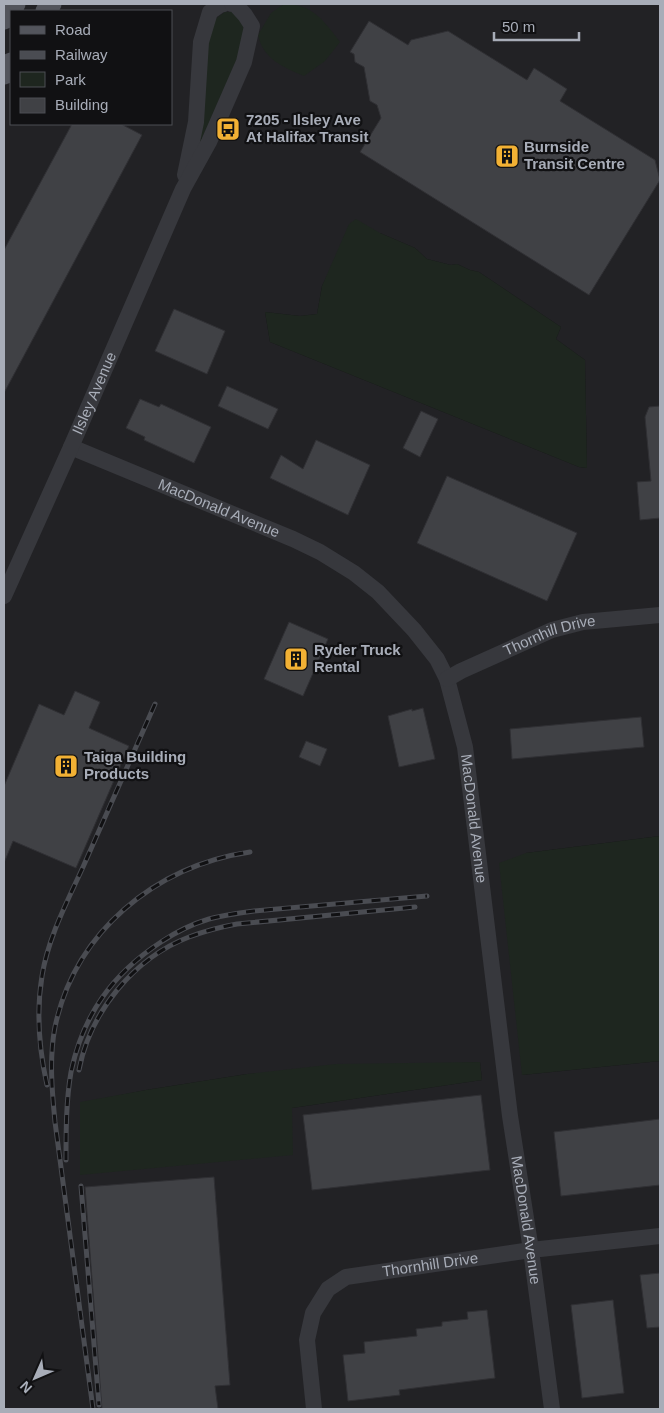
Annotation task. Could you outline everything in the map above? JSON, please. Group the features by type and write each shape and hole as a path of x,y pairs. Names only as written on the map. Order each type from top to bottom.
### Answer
{"street":[{"name":"Ilsley Avenue","path":"183,188 196,122 201,42 210,12 224,4"},
{"name":"Ilsley Avenue","path":"4,596 183,188 209,142 244,62 252,26 235,4 232,4"},
{"name":"MacDonald Avenue","path":"71,446 320,552 354,573 378,592 402,616 437,659 447,680 465,747 510,1116 531,1250 552,1409"},
{"name":"Thornhill Drive","path":"447,680 461,671 552,630 583,622 660,615"},
{"name":"Thornhill Drive","path":"314,1409 308,1340 313,1313 328,1289 346,1277 531,1250 660,1236"}],"shaded area":[{"path":"4,4 660,4 660,836 526,853 522,1075 660,1061 660,1409 4,1409","holes":["380,233 415,248 427,259 451,265 457,264 479,272 561,327 556,339 585,360 587,468 579,467 270,342 265,312 300,316 317,314 322,286 329,272","480,1062 482,1080 292,1108 292,1155 80,1103 146,1090 247,1074"]}],"green space":[{"path":"284,4 310,10 329,27 340,42 325,61 304,76 269,56 264,50 258,35 271,13"},
{"path":"225,12 233,12 243,22 244,35 241,50 201,141 198,140 207,41 215,19"},
{"path":"356,219 380,233 415,248 427,259 451,265 457,264 479,272 561,327 556,339 585,360 587,468 579,467 270,342 265,312 300,316 317,314 322,286 349,224"},
{"path":"660,836 660,1061 522,1075 499,863 526,853"},
{"path":"480,1062 482,1080 292,1108 293,1155 80,1175 80,1102 247,1074 336,1064"}],"building":[{"name":"Burnside Transit Centre","path":"369,21 408,45 411,40 448,31 527,80 534,68 567,89 560,101 655,160 660,180 589,295 360,152 381,118 377,105 370,101 364,67 355,62 354,54 350,52"},
{"path":"71,125 123,125 142,135 4,393 4,250"},
{"path":"174,309 225,331 207,374 155,351"},
{"path":"227,386 278,409 268,429 218,406"},
{"path":"140,399 159,407 161,404 211,427 194,463 144,440 145,437 126,428"},
{"path":"660,406 660,518 640,520 637,482 651,481 645,417 649,407"},
{"path":"421,411 438,419 420,457 403,448"},
{"path":"316,440 370,465 348,515 270,478 281,455 303,469"},
{"path":"447,476 577,533 547,601 417,543"},
{"name":"Ryder Truck Rental","path":"289,622 328,639 303,696 264,679"},
{"name":"Taiga Building Products","path":"75,691 100,702 89,728 129,746 76,868 13,841 4,863 4,786 39,704 64,715"},
{"path":"423,708 435,759 399,767 388,716"},
{"path":"641,717 644,747 512,759 510,729"},
{"path":"306,741 327,749 320,766 299,757"},
{"path":"481,1095 490,1170 312,1190 303,1115"},
{"path":"660,1119 660,1185 561,1196 554,1132"},
{"path":"214,1177 230,1385 215,1386 218,1409 102,1409 85,1187"},
{"path":"660,1273 660,1327 647,1328 640,1275"},
{"path":"613,1300 624,1393 582,1398 571,1305"},
{"path":"487,1310 495,1378 399,1390 400,1395 348,1401 343,1355 365,1353 364,1342 417,1336 416,1329 442,1326 442,1322 468,1319 467,1312"}],"railway":[{"path":"47,1085 40,1044 39,1017 40,990 45,962 53,934 155,704"},
{"path":"93,1409 55,1122 52,1086 55,1027 65,993 81,962 100,934 124,909 152,888 182,872 215,860 250,852"},
{"path":"66,1160 69,1083 76,1051 83,1032 92,1014 114,982 144,954 184,929 220,916 254,911 427,896"},
{"path":"79,1070 93,1028 104,1008 133,973 150,958 169,946 201,933 237,924 415,907"},
{"path":"81,1186 99,1405"}],"place":[{"name":"7205 - Ilsley Ave At Halifax Transit","path":"228,129"},
{"name":"Burnside Transit Centre","path":"507,156"},
{"name":"Ryder Truck Rental","path":"296,659"},
{"name":"Taiga Building Products","path":"66,766"}]}
